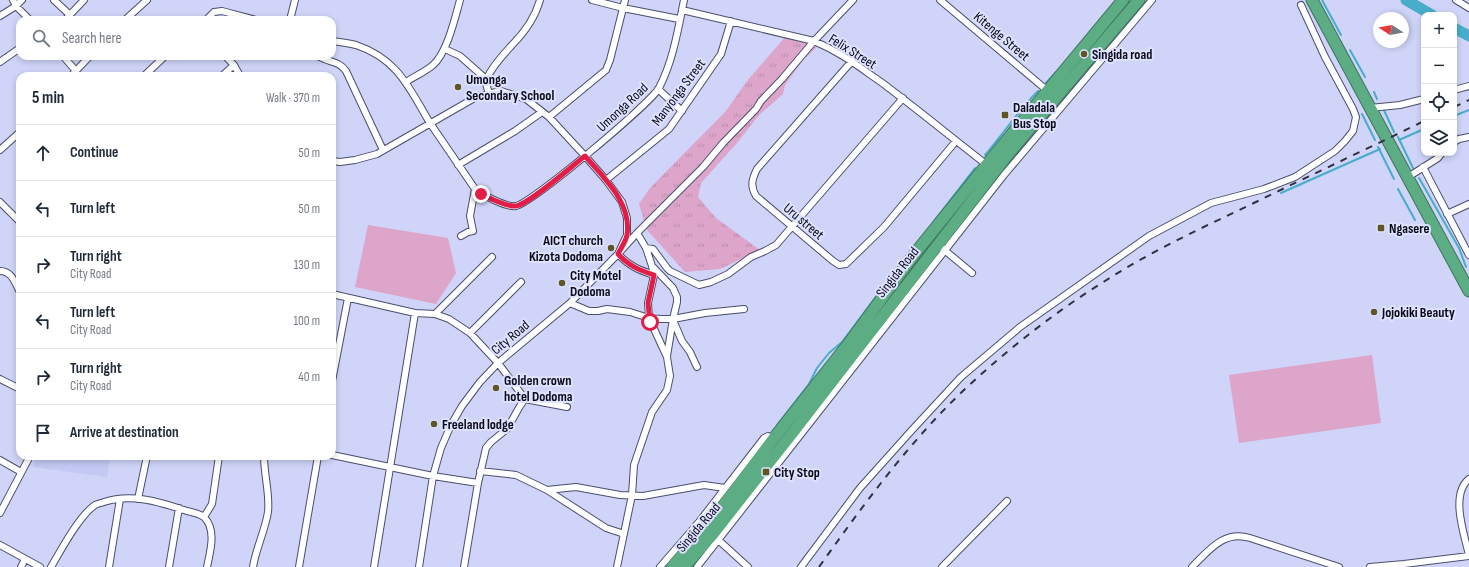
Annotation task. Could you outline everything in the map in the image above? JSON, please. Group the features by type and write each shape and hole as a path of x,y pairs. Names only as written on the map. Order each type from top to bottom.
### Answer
{"highway":[{"name":"Singida Road","path":"684,567 715,537 794,431 941,247 1051,94 1123,0"},
{"name":"Singida Road","path":"672,567 708,526 774,438 846,347 916,252 987,164 1139,0"},
{"path":"1312,0 1469,291"}],"street":[{"path":"0,16 15,3 22,0"},
{"path":"54,0 70,15 84,0"},
{"path":"129,16 147,0"},
{"path":"291,16 295,0"},
{"path":"406,82 432,65 440,57 445,49 460,0"},
{"path":"489,93 486,79 499,58 513,44 533,19 540,0"},
{"path":"592,0 623,8 679,19"},
{"path":"550,117 606,70 610,60 625,0"},
{"name":"Umonga Road","path":"585,156 647,102 658,89 672,55 684,0"},
{"path":"654,275 636,269 625,262 618,254 636,233 695,176 723,143 756,109 761,101 814,41 853,0"},
{"name":"Kitenge Street","path":"940,0 1051,94"},
{"path":"972,273 941,247 1152,0"},
{"path":"1456,0 1469,8"},
{"path":"15,3 26,16"},
{"path":"801,567 860,488 912,430 961,377 1020,327 1150,236 1211,203 1264,189 1295,177 1335,151 1345,141 1353,131 1356,117 1325,58 1301,5"},
{"name":"Felix Street","path":"682,10 814,41 832,48 903,98 987,164"},
{"path":"210,16 214,12 222,11 241,16"},
{"name":"Manyonga Street","path":"606,180 669,129 722,54 730,21"},
{"path":"336,42 357,46 380,56 395,68 406,82 430,123 475,189 481,194 516,206 532,198 585,156"},
{"path":"445,49 460,56 486,79"},
{"path":"0,62 16,51"},
{"path":"66,60 76,71 86,60"},
{"path":"148,72 161,60"},
{"path":"229,60 238,72"},
{"path":"325,60 342,65 346,71 383,150"},
{"name":"Uru street","path":"852,61 757,169 752,179 752,187 756,196 833,262 839,265 846,264 884,227 956,141"},
{"path":"226,72 234,65"},
{"path":"1457,89 1469,86"},
{"path":"658,89 682,111"},
{"name":"City Road","path":"336,162 355,160 377,154 478,96 501,91 526,99 550,117 606,180 622,202 627,218 627,235 618,254 570,303 498,363 480,382 462,406 451,425 441,448 433,476 419,567"},
{"path":"646,248 653,249 670,271 699,285 712,282 728,274 751,258 776,245 903,98"},
{"path":"1370,108 1400,105 1421,100"},
{"path":"458,164 515,131 542,112"},
{"path":"0,150 16,136"},
{"path":"1457,140 1469,137"},
{"path":"1408,177 1440,156"},
{"path":"1423,167 1469,255"},
{"path":"461,236 473,231 470,216 475,189"},
{"path":"0,202 16,218"},
{"path":"1447,214 1469,204"},
{"path":"617,567 632,495 634,465 652,412 667,390 670,376 667,356 649,318 648,303 654,275 652,266 646,248 636,233"},
{"path":"435,314 492,257"},
{"path":"652,266 671,286 676,294 677,302 667,356"},
{"path":"0,271 8,272 16,284"},
{"path":"470,333 521,282"},
{"path":"336,295 415,313 435,314 449,319 470,333 498,363 526,399 567,407"},
{"path":"336,360 348,298"},
{"path":"570,303 589,311 607,309 630,312 649,318 673,319 705,313 744,309"},
{"path":"374,567 415,313"},
{"path":"673,319 682,341 690,352 697,367"},
{"path":"0,379 16,387"},
{"path":"464,567 480,472 488,444 507,429 520,406 526,399"},
{"path":"660,567 764,438 768,436 774,438"},
{"path":"336,457 433,476 478,483"},
{"path":"0,460 21,472"},
{"path":"0,513 28,460"},
{"path":"138,499 146,460"},
{"path":"204,516 212,504 218,460"},
{"path":"253,567 268,511 268,500 264,476 264,460"},
{"path":"300,567 317,460"},
{"path":"480,472 516,475 547,490 606,528 624,534"},
{"path":"1370,567 1469,555 1463,530 1459,500 1460,490 1469,479"},
{"path":"547,490 576,487 614,494 643,496 704,485 725,488"},
{"path":"51,567 79,521 95,505 114,499 146,499 204,516 212,538 207,567"},
{"path":"109,567 120,499"},
{"path":"942,567 1007,501"},
{"path":"169,567 179,508"},
{"path":"1192,567 1218,542 1226,537 1235,535 1250,538 1336,567"},
{"path":"697,567 715,537 748,567"},
{"path":"0,545 40,567"},
{"path":"21,567 25,559"}],"shaded area":[{"path":"36,460 109,460 107,477 33,467"}],"green space":[{"path":"785,37 817,47 804,59 785,85 783,94 759,115 737,143 701,183 698,197 716,218 760,250 720,269 685,272 647,230 639,204 650,188 726,111 747,81"},
{"path":"368,225 448,238 456,273 436,304 355,287"},
{"path":"1372,355 1381,423 1239,443 1229,375"}],"waterway":[{"path":"1081,77 1148,0"},
{"path":"1322,0 1341,35"},
{"path":"1406,0 1427,12"},
{"path":"1457,30 1469,36"},
{"path":"1350,50 1365,77"},
{"path":"1046,83 1056,72"},
{"path":"985,155 1024,106 1038,91"},
{"path":"1374,92 1377,99"},
{"path":"1383,108 1394,132"},
{"path":"1457,115 1469,110"},
{"path":"1362,114 1375,140"},
{"path":"1399,140 1421,130"},
{"path":"1398,137 1413,168"},
{"path":"1378,147 1394,179"},
{"path":"1281,193 1380,149"},
{"path":"934,221 975,168"},
{"path":"1419,178 1459,248 1466,267"},
{"path":"1398,189 1415,220"},
{"path":"777,425 809,384 817,368 829,353 842,342 896,270"}],"railway":[{"path":"1457,106 1469,100"},
{"path":"819,567 888,474 944,409 981,374 1050,318 1105,281 1161,249 1199,229 1421,122"}],"place":[{"name":"Singida road","path":"1084,54"},
{"name":"Umonga Secondary School","path":"458,87"},
{"name":"Daladala Bus Stop","path":"1005,115"},
{"name":"Ngasere","path":"1381,228"},
{"name":"AICT church Kizota Dodoma","path":"611,248"},
{"name":"City Motel Dodoma","path":"562,283"},
{"name":"Jojokiki Beauty","path":"1374,312"},
{"name":"Golden crown hotel Dodoma","path":"496,388"},
{"name":"Freeland lodge","path":"434,424"},
{"name":"City Stop","path":"766,472"}],"route":[{"path":"481,194 516,206 532,198 585,156 606,180 622,202 627,218 627,235 618,254 625,262 636,269 654,275 648,303 650,322"}]}
